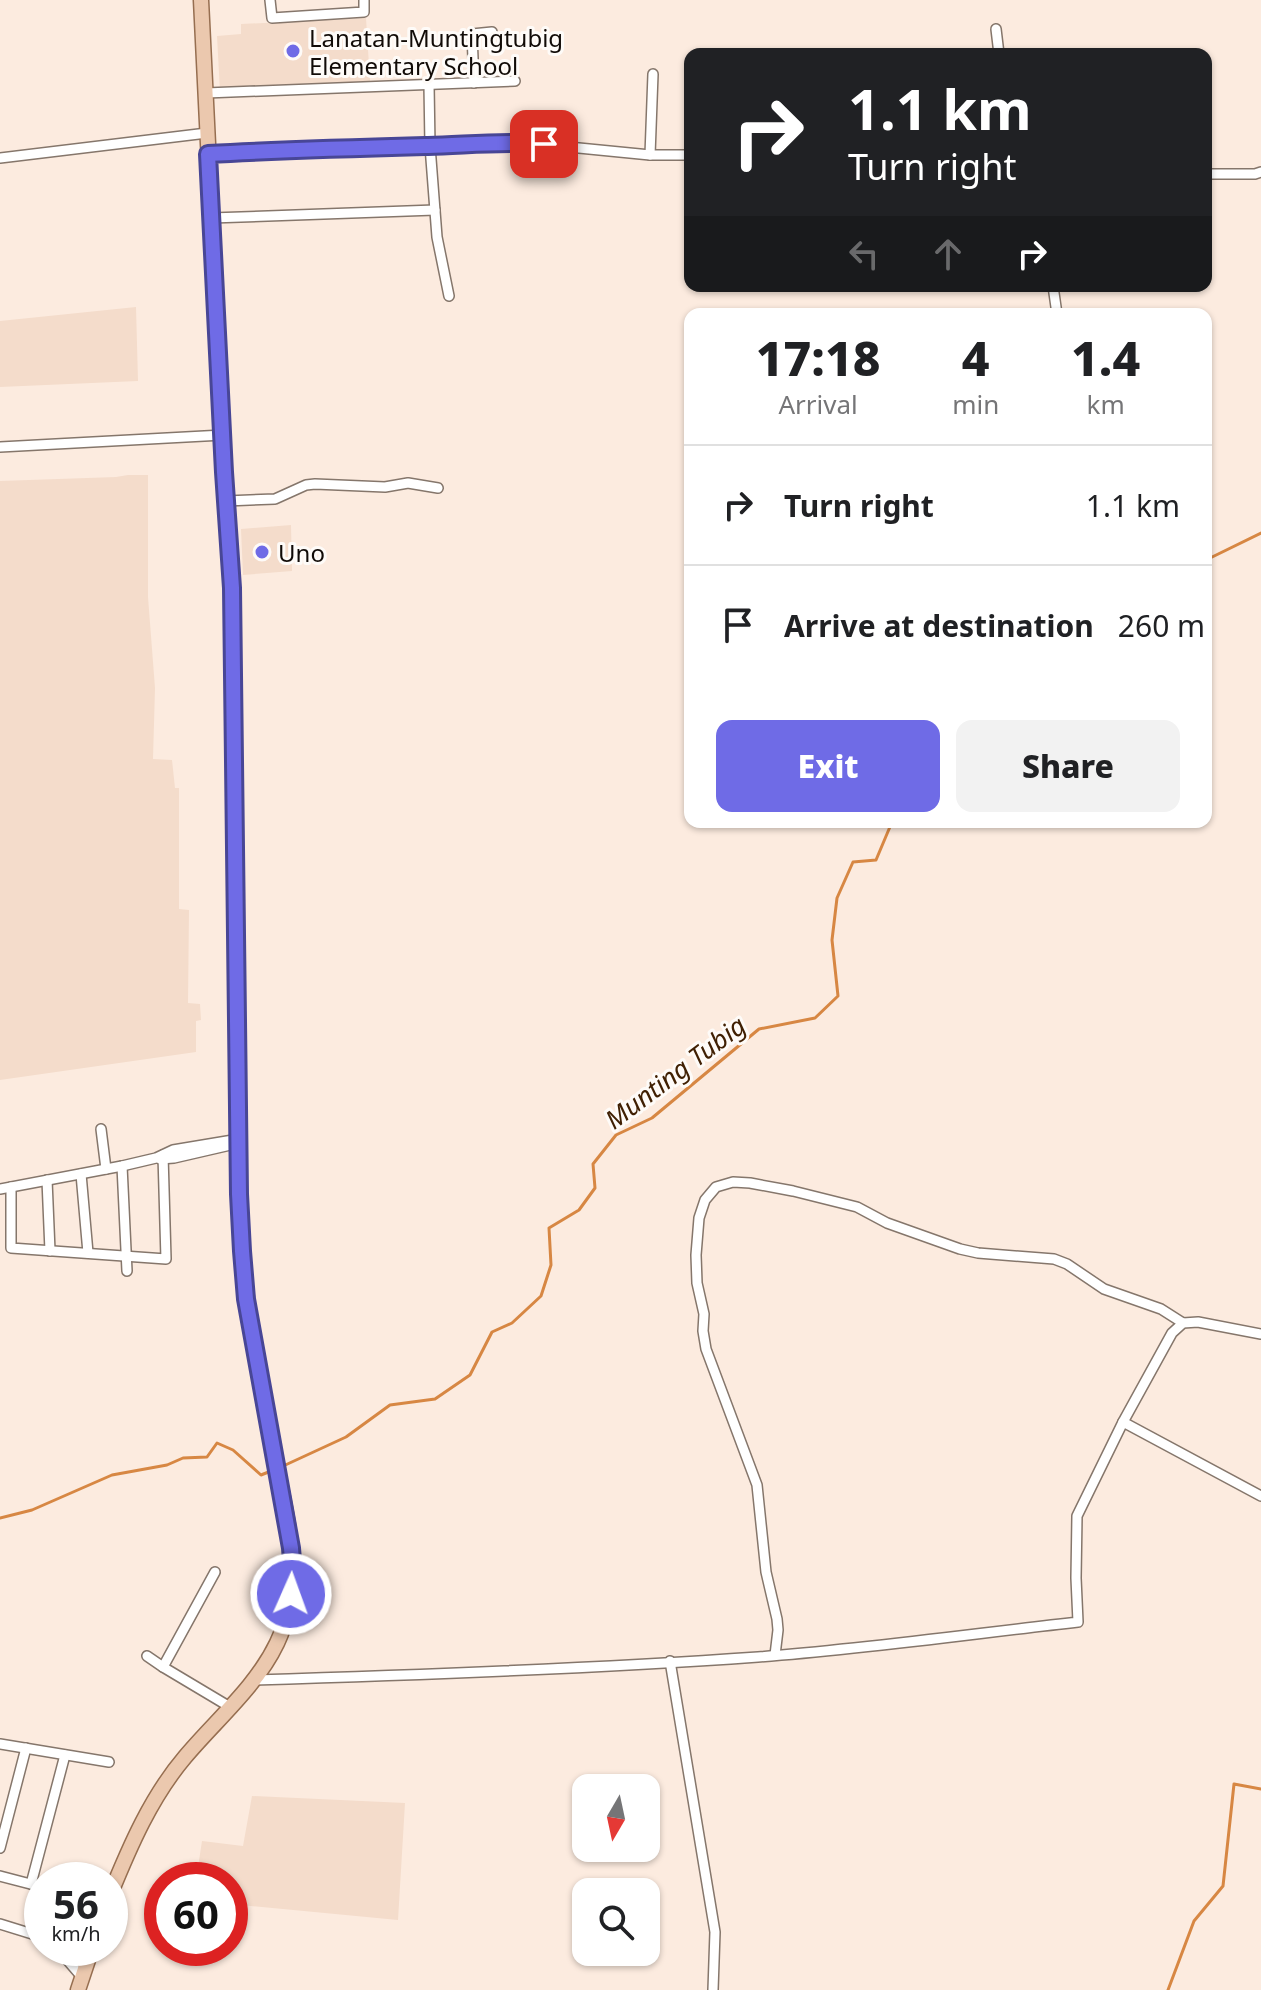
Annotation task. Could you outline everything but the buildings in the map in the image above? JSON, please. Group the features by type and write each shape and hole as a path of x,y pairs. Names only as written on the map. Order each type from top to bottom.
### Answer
{"main road":[{"path":"124,1862 165,1784 253,1680 276,1644 289,1614 292,1562 246,1299 242,1251 232,588 201,0"}],"street":[{"path":"270,0 272,18 364,12 364,0"},
{"path":"996,29 998,48"},
{"path":"474,83 472,34 492,32"},
{"path":"650,155 653,74"},
{"path":"206,93 515,81"},
{"path":"429,85 437,237 449,296"},
{"path":"0,158 207,133"},
{"path":"208,154 518,142 650,155 684,155"},
{"path":"1212,174 1261,172"},
{"path":"211,218 435,210"},
{"path":"0,447 223,435"},
{"path":"226,501 275,499 315,484 385,487 408,483 438,488"},
{"path":"101,1129 106,1169"},
{"path":"0,1189 161,1158 173,1150 239,1141"},
{"path":"11,1187 11,1248 166,1259 161,1158"},
{"path":"122,1166 127,1271"},
{"path":"81,1174 88,1253"},
{"path":"47,1180 50,1251"},
{"path":"775,1655 777,1619 766,1572 757,1485 706,1349 703,1331 704,1314 697,1283 696,1255 699,1218 705,1200 716,1187 733,1182 793,1191 857,1207 887,1223 960,1249 1054,1259 1067,1264 1104,1289 1161,1309 1183,1323 1198,1322 1261,1334"},
{"path":"253,1680 607,1667 854,1648 1078,1622 1077,1516 1123,1422 1172,1333 1183,1323"},
{"path":"1123,1422 1261,1496"},
{"path":"163,1667 215,1572"},
{"path":"147,1656 230,1707"},
{"path":"670,1661 715,1932 713,1990"},
{"path":"0,1744 109,1762"},
{"path":"0,1848 26,1748"},
{"path":"37,1862 65,1755"},
{"path":"0,1876 24,1882"},
{"path":"0,1924 24,1931"},
{"path":"68,1966 80,1984"}],"shaded area":[{"name":"Lanatan-Muntingtubig Elementary School","path":"366,18 370,81 220,92 217,36 241,34 241,24"},
{"path":"136,307 138,381 0,387 0,321"},
{"path":"148,475 148,597 155,688 153,759 172,760 175,788 179,788 179,909 189,910 188,1003 200,1004 201,1020 196,1021 196,1052 0,1080 0,481"},
{"path":"291,525 292,571 243,575 241,529"},
{"path":"252,1796 405,1803 398,1920 248,1906 248,1862 199,1862 202,1841 243,1846"}],"waterway":[{"name":"Munting Tubig","path":"1212,557 1261,533"},
{"name":"Munting Tubig","path":"281,1467 346,1437 390,1405 435,1399 470,1375 492,1332 512,1323 541,1296 551,1265 549,1228 579,1210 595,1188 593,1164 616,1135 652,1118 759,1029 815,1018 838,996 832,940 837,898 853,862 876,860 889,828"},
{"name":"Munting Tubig","path":"0,1518 32,1510 112,1475 167,1465 183,1458 207,1457 217,1443 233,1450 261,1475 271,1471"},
{"path":"1168,1990 1194,1921 1223,1886 1234,1784 1261,1789"}],"place":[{"name":"Lanatan-Muntingtubig Elementary School","path":"293,51"},
{"name":"Uno","path":"262,552"}],"route":[{"path":"291,1594 291,1548 246,1299 242,1251 232,588 208,154 518,142 544,144"}]}
